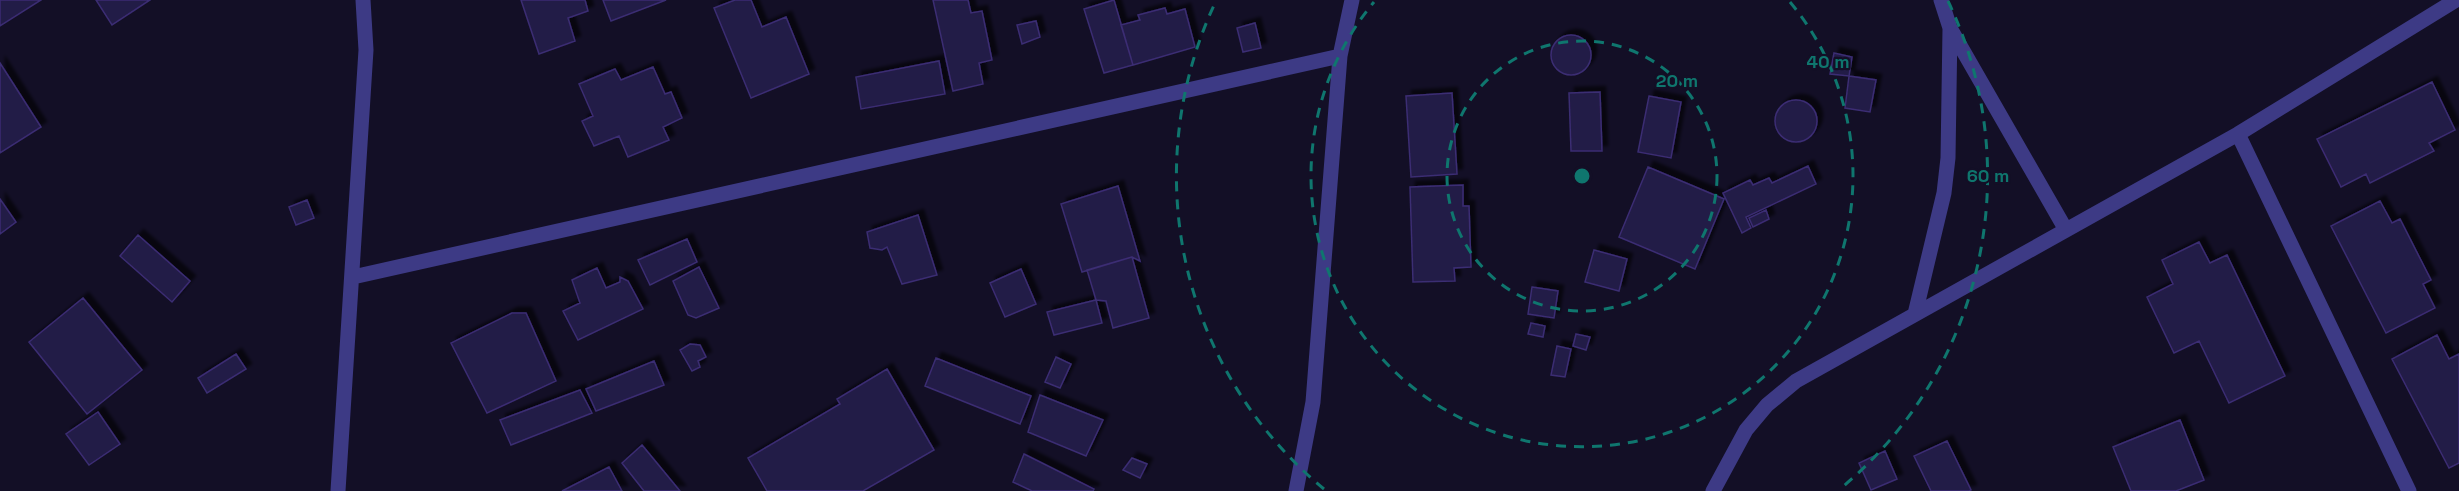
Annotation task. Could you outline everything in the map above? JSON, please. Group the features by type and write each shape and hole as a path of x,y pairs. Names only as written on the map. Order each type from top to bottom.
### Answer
{"street":[{"path":"338,491 366,50 363,0"},
{"path":"1296,491 1312,402 1340,56 1352,0"},
{"path":"1941,0 1950,28 2066,230"},
{"path":"1713,491 1746,430 1767,405 1796,381 2238,134 2457,0"},
{"path":"1914,314 1944,193 1948,158 1950,28"},
{"path":"352,277 1340,56"},
{"path":"2238,134 2409,491"}],"building":[{"path":"0,0 41,0 0,26"},
{"path":"96,0 150,0 112,25"},
{"path":"521,0 585,0 588,11 568,18 575,41 539,54"},
{"path":"603,0 666,0 611,21"},
{"path":"735,0 751,0 762,27 786,17 809,74 751,98 714,8"},
{"path":"933,0 968,0 971,13 982,11 992,60 979,63 983,84 953,91"},
{"path":"1114,0 1133,65 1104,73 1084,9"},
{"path":"1165,8 1167,14 1185,9 1195,47 1133,65 1121,25 1140,20 1138,15"},
{"path":"1036,21 1040,37 1022,44 1017,25"},
{"path":"1255,23 1261,48 1243,52 1237,28"},
{"path":"1571,35 1585,41 1591,55 1585,69 1571,75 1557,69 1551,55 1557,41"},
{"path":"1834,53 1852,57 1849,76 1830,74"},
{"path":"939,61 945,94 861,109 856,77"},
{"path":"0,63 41,127 0,153"},
{"path":"653,67 665,94 671,92 682,118 663,127 669,140 628,157 619,136 594,146 582,121 593,116 579,84 615,69 621,80"},
{"path":"1849,76 1876,80 1870,112 1845,108"},
{"path":"2432,82 2455,130 2429,143 2434,151 2370,183 2366,174 2341,187 2317,139"},
{"path":"1600,92 1602,151 1571,151 1569,93"},
{"path":"1452,93 1457,174 1411,177 1406,96"},
{"path":"1649,96 1681,102 1671,158 1638,152"},
{"path":"1796,100 1811,106 1817,121 1811,136 1796,142 1781,136 1775,121 1781,106"},
{"path":"1808,166 1816,184 1746,217 1751,228 1742,233 1723,193 1750,180 1753,185 1769,178 1772,183"},
{"path":"1648,167 1724,199 1695,269 1619,237"},
{"path":"1463,185 1463,206 1469,206 1471,267 1454,268 1455,281 1413,282 1410,187"},
{"path":"1118,186 1140,261 1132,257 1082,272 1061,204"},
{"path":"0,199 16,222 0,234"},
{"path":"307,200 314,218 296,225 289,207"},
{"path":"2380,201 2392,223 2400,219 2431,280 2423,284 2435,308 2386,333 2331,226"},
{"path":"1766,210 1769,219 1753,227 1749,218"},
{"path":"918,215 937,275 902,284 887,247 882,250 870,248 867,232"},
{"path":"138,235 190,281 172,302 120,256"},
{"path":"687,239 697,262 650,285 638,260"},
{"path":"2199,242 2210,263 2227,255 2285,376 2229,403 2199,341 2174,353 2147,297 2173,284 2162,260"},
{"path":"1594,250 1627,259 1619,291 1585,282"},
{"path":"1132,257 1149,318 1113,328 1106,301 1096,300 1087,270"},
{"path":"699,267 719,308 696,318 688,315 673,281"},
{"path":"597,268 606,288 620,282 620,277 628,281 643,309 578,340 563,311 580,303 572,280"},
{"path":"1021,269 1036,304 1005,317 990,283"},
{"path":"1532,287 1558,291 1554,318 1528,314"},
{"path":"83,298 142,370 87,414 29,342"},
{"path":"1096,300 1102,323 1054,335 1047,312"},
{"path":"512,313 526,313 556,381 487,413 451,343"},
{"path":"1531,323 1545,326 1543,337 1528,334"},
{"path":"1576,334 1590,337 1586,350 1573,346"},
{"path":"2437,335 2449,359 2459,354 2459,463 2449,468 2392,359"},
{"path":"690,344 700,345 706,357 698,361 700,367 692,371 680,350"},
{"path":"1557,346 1571,349 1565,377 1551,375"},
{"path":"236,354 246,369 207,393 198,378"},
{"path":"1056,357 1071,364 1060,388 1045,382"},
{"path":"936,358 1031,396 1020,424 925,386"},
{"path":"654,361 664,385 596,411 586,389"},
{"path":"887,369 934,450 863,491 767,491 748,458 840,404 837,399"},
{"path":"580,390 592,413 511,445 500,420"},
{"path":"1040,395 1103,420 1086,456 1028,432"},
{"path":"98,412 120,444 89,465 66,434"},
{"path":"2180,420 2204,480 2176,491 2131,491 2113,447"},
{"path":"1947,441 1971,490 1969,491 1931,491 1914,456"},
{"path":"642,445 680,491 644,491 622,463"},
{"path":"1885,451 1897,479 1871,490 1859,463"},
{"path":"1024,454 1094,489 1093,491 1032,491 1013,482"},
{"path":"1132,458 1147,464 1140,478 1123,470"},
{"path":"609,467 622,491 562,491"}]}
